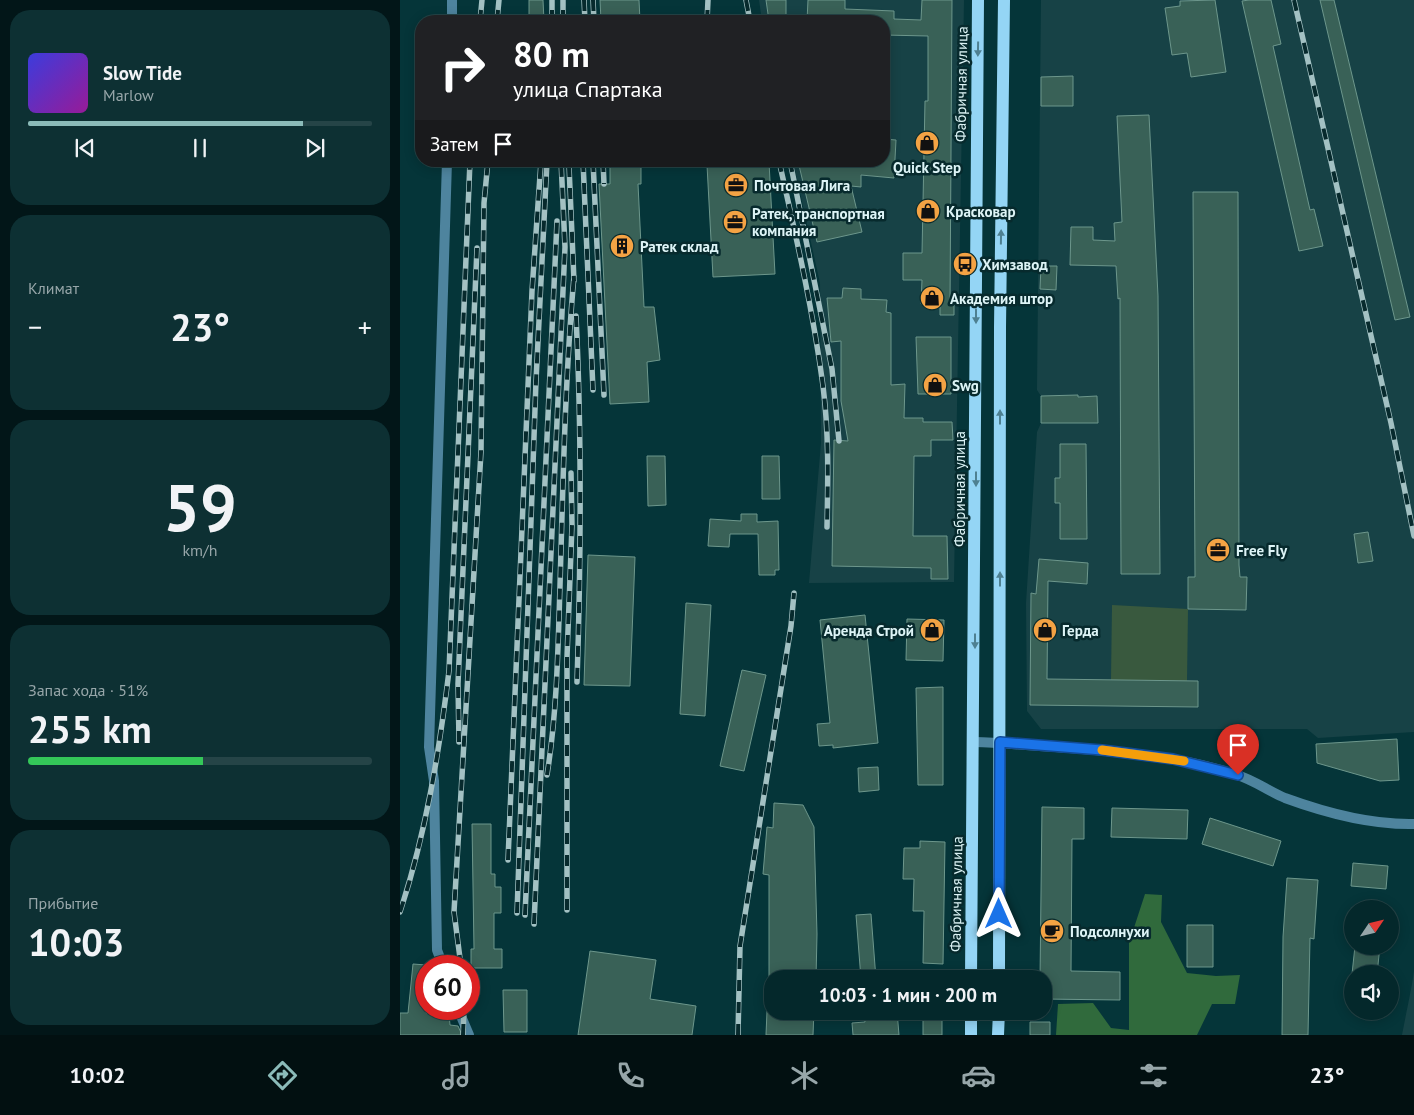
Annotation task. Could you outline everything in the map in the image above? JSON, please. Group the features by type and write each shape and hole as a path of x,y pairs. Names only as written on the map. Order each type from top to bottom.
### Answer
{"main road":[{"name":"Фабричная улица","path":"972,970 978,0"},
{"path":"999,970 1000,327 1004,0"},
{"path":"971,1020 971,1035"},
{"path":"998,1035 999,1020"}],"street":[{"path":"452,0 452,15"},
{"path":"440,955 434,781 429,747 447,167"},
{"path":"974,742 1000,742 1102,750 1173,759 1238,775 1283,797 1318,809 1356,819 1395,824 1414,824"},
{"path":"463,1020 469,1035"}],"shaded area":[{"path":"759,0 964,0 954,582 809,583 821,443 820,283 794,167 890,167 890,15 761,15"},
{"path":"1041,0 1414,0 1414,732 1318,738 1307,729 1041,729 1027,711 1026,603 1037,432 1041,423 1041,396 1037,390"},
{"path":"1414,971 1414,1035 1402,1035 1412,984"}],"green space":[{"path":"1112,605 1188,609 1187,681 1111,680"},
{"path":"1145,894 1162,895 1161,922 1187,973 1216,976 1240,975 1235,1004 1212,1004 1197,1035 1056,1035 1058,1004 1093,1003 1111,1028 1129,1030 1129,943"}],"building":[{"path":"529,0 543,0 544,15 529,15"},
{"path":"600,0 639,0 640,15 601,15"},
{"path":"766,0 786,0 786,15 768,15"},
{"path":"808,0 845,0 845,9 894,11 894,19 921,20 922,0 952,0 950,305 954,305 954,315 940,315 940,305 921,304 922,280 903,280 903,253 922,253 925,101 928,101 928,36 890,35 890,15 807,15"},
{"path":"1215,0 1226,72 1191,77 1187,53 1172,55 1165,8 1180,6 1180,1"},
{"path":"1271,0 1281,44 1273,46 1310,210 1314,209 1323,246 1299,251 1242,1"},
{"path":"1320,0 1334,0 1410,317 1395,320"},
{"path":"1073,76 1073,106 1041,106 1041,77"},
{"path":"1149,115 1158,296 1160,574 1121,574 1120,298 1118,299 1116,266 1070,265 1071,227 1093,227 1093,240 1115,241 1114,223 1122,222 1117,116"},
{"path":"890,140 896,140 894,178 861,175 861,187 851,186 862,232 817,242 799,167 890,167"},
{"name":"Ратек склад","path":"610,167 641,167 641,184 638,184 644,307 654,307 660,360 647,362 649,402 610,404 599,184 610,184"},
{"path":"707,167 769,167 775,274 713,277"},
{"path":"1193,192 1238,192 1239,565 1240,577 1247,577 1246,610 1188,609 1188,577 1195,577"},
{"path":"1041,266 1057,266 1056,290 1040,289"},
{"path":"843,288 861,289 861,299 887,300 886,312 891,313 891,385 905,384 904,418 923,418 923,422 952,422 953,440 931,440 931,456 914,456 913,536 947,536 948,579 931,579 931,568 832,566 834,440 848,441 841,401 841,341 831,342 827,298 842,298"},
{"path":"916,337 951,337 951,394 918,394"},
{"path":"1078,395 1078,397 1097,396 1098,423 1041,423 1041,396"},
{"path":"1060,444 1086,444 1087,539 1060,539 1060,503 1055,503 1055,478 1060,478"},
{"path":"647,456 665,456 666,505 648,506"},
{"path":"762,456 779,456 780,499 762,499"},
{"path":"741,514 757,514 757,522 778,521 779,570 775,570 775,575 759,575 758,534 730,534 729,547 708,546 710,519 741,521"},
{"path":"1368,532 1373,561 1358,563 1354,534"},
{"path":"588,555 635,557 630,686 584,685"},
{"path":"1039,559 1088,563 1087,584 1048,581 1047,679 1198,681 1198,707 1030,705 1031,593 1036,594"},
{"path":"686,603 711,605 705,716 680,714"},
{"path":"865,615 878,743 833,748 833,745 819,746 817,724 830,723 820,620"},
{"path":"907,619 944,620 943,661 906,660"},
{"path":"742,670 766,675 744,771 720,766"},
{"path":"943,687 943,785 918,785 916,688"},
{"path":"1397,739 1399,780 1380,781 1317,763 1316,744"},
{"path":"878,767 879,790 859,792 858,768"},
{"path":"774,803 803,805 814,827 816,970 769,970 769,875 763,874 767,827 773,828"},
{"path":"1042,807 1084,808 1084,839 1072,839 1071,971 1120,972 1120,1000 1052,999 1052,970 1040,970"},
{"path":"1112,808 1188,810 1187,839 1111,837"},
{"path":"1210,818 1281,841 1273,866 1202,844"},
{"path":"472,824 491,824 491,874 495,874 495,887 501,887 501,913 494,913 494,949 502,949 502,968 480,968 480,955 471,955 471,949 474,949"},
{"path":"920,841 945,842 943,964 923,963 924,911 913,911 914,879 903,879 904,848 920,848"},
{"path":"1353,863 1388,866 1386,889 1351,886"},
{"path":"1287,878 1318,880 1314,939 1310,938 1308,1035 1282,1035 1283,937"},
{"path":"871,914 875,970 860,970 856,915"},
{"path":"1187,925 1213,925 1213,967 1187,967"},
{"path":"590,951 656,960 650,999 696,1006 692,1035 578,1035"},
{"path":"1354,955 1379,955 1378,965 1353,965"},
{"path":"413,964 415,964 415,1020 450,1020 450,1025 458,1026 462,1035 400,1035 400,1013 408,1013"},
{"path":"503,990 527,990 527,1032 504,1032"},
{"path":"767,1020 814,1020 813,1035 766,1035"},
{"path":"865,1020 898,1020 899,1035 853,1035 852,1023 865,1022"},
{"path":"923,1020 942,1020 942,1035 923,1035"},
{"path":"1030,1022 1050,1022 1050,1035 1030,1035"}],"railway":[{"path":"481,15 482,0"},
{"path":"498,15 499,0"},
{"path":"552,0 552,15"},
{"path":"563,0 563,15"},
{"path":"584,0 585,15"},
{"path":"593,0 594,15"},
{"path":"707,15 708,0"},
{"path":"746,0 749,15"},
{"path":"1294,0 1391,423 1414,536"},
{"path":"400,912 424,823 441,732 449,671 470,167"},
{"path":"460,955 454,912 481,452 484,203 487,167"},
{"path":"508,860 532,291 541,167"},
{"path":"517,913 536,381 547,167"},
{"path":"534,924 565,247 561,167"},
{"path":"569,167 574,281"},
{"path":"583,167 593,390"},
{"path":"593,167 604,395"},
{"path":"603,167 604,184"},
{"path":"780,167 809,301 823,386 828,474 827,527"},
{"path":"791,167 832,369 839,441"},
{"path":"525,915 557,221"},
{"path":"459,742 458,684 477,248"},
{"path":"547,775 553,728 559,633 566,392 574,276"},
{"path":"576,316 580,499 577,682"},
{"path":"567,910 567,657 572,525 571,473"},
{"path":"738,1035 740,946 791,626 794,593"},
{"path":"463,1035 464,1020"}],"slow traffic":[{"path":"1102,750 1184,761"}],"place":[{"name":"Quick Step","path":"927,143"},
{"name":"Почтовая Лига","path":"736,185"},
{"name":"Красковар","path":"928,211"},
{"name":"Ратек, транспортная компания","path":"735,222"},
{"name":"Ратек склад","path":"622,246"},
{"name":"Химзавод","path":"965,264"},
{"name":"Академия штор","path":"932,298"},
{"name":"Swg","path":"935,385"},
{"name":"Free Fly","path":"1218,550"},
{"name":"Аренда Строй","path":"932,630"},
{"name":"Герда","path":"1045,630"},
{"name":"Подсолнухи","path":"1052,931"}],"route":[{"path":"999,914 1000,742 1102,750 1173,759 1238,775"}]}
